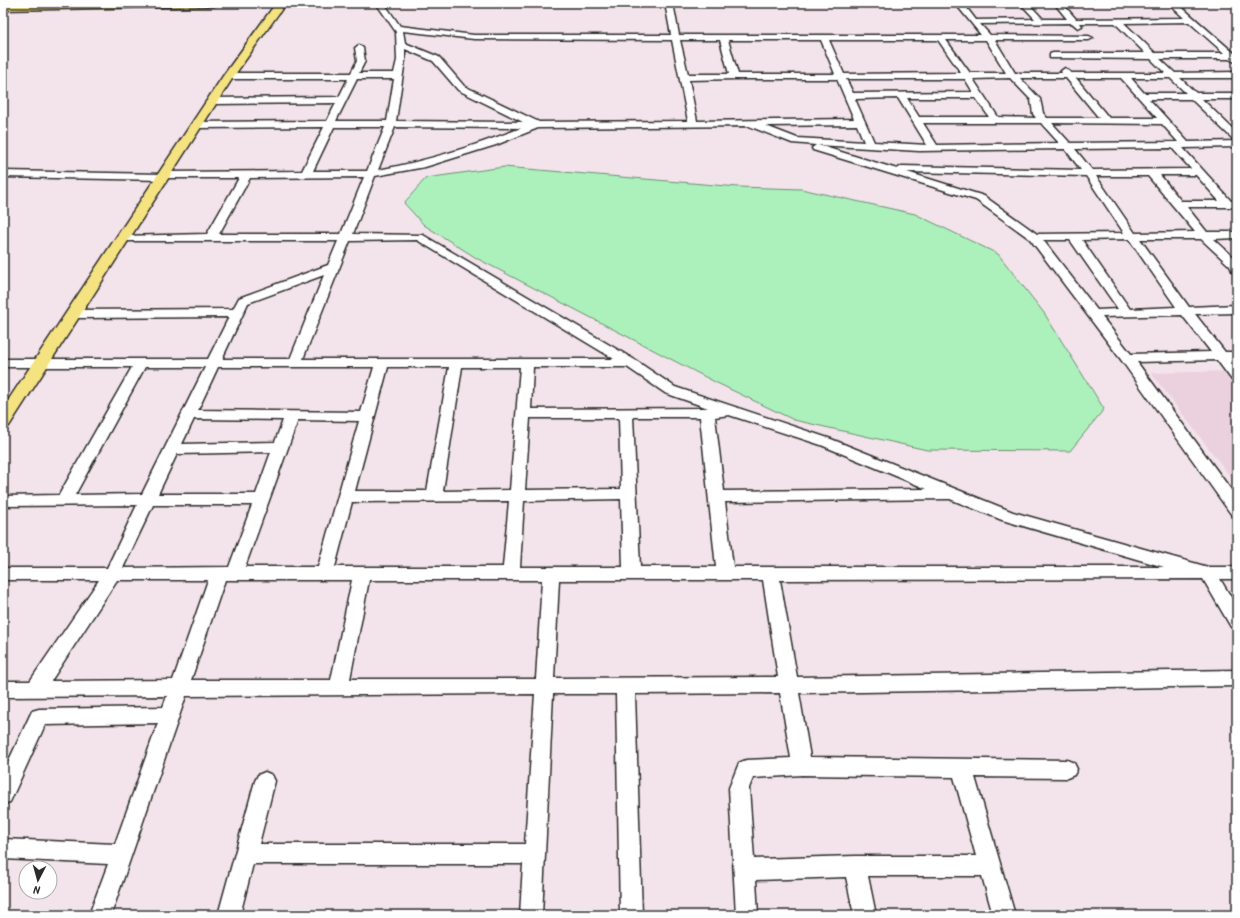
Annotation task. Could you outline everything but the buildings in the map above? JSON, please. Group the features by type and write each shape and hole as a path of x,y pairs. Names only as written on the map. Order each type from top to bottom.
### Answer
{"main road":[{"path":"3,7 214,3"},
{"path":"3,422 75,314 197,125 281,3"}],"street":[{"path":"295,363 391,124 401,60 400,32 380,3"},
{"path":"670,3 692,124"},
{"path":"959,3 973,22 988,37 1013,77 1035,99 1038,114 1045,120 1088,173 1186,311 1237,377"},
{"path":"1024,3 1041,21"},
{"path":"1058,3 1106,56"},
{"path":"1172,3 1235,58"},
{"path":"973,22 1191,20"},
{"path":"1117,21 1237,138"},
{"path":"398,28 474,37 1038,37 1093,42"},
{"path":"723,37 734,77"},
{"path":"824,37 870,145"},
{"path":"940,37 968,77 994,120"},
{"path":"1038,37 1107,121"},
{"path":"400,44 436,59 461,88 537,125"},
{"path":"306,174 361,61 358,48"},
{"path":"1053,56 1235,58"},
{"path":"1123,75 1186,145"},
{"path":"683,77 1237,75"},
{"path":"230,76 398,76"},
{"path":"849,96 979,95"},
{"path":"901,96 933,148"},
{"path":"1141,96 1237,96"},
{"path":"213,101 342,100"},
{"path":"916,120 1164,121"},
{"path":"197,125 537,125 860,122"},
{"path":"750,123 796,141 980,198 1034,237 1127,358 1237,510"},
{"path":"3,174 164,176 371,174 421,165 492,144 537,125"},
{"path":"796,141 933,148 1237,144"},
{"path":"1175,145 1233,204"},
{"path":"885,169 1088,173 1200,172"},
{"path":"1151,172 1204,236 1236,266"},
{"path":"211,238 246,175"},
{"path":"1178,204 1233,204"},
{"path":"1034,237 1237,235"},
{"path":"1074,237 1127,313"},
{"path":"124,238 419,238 630,363 670,390 826,442 1008,516 1208,573 1237,622"},
{"path":"35,689 112,574 171,448 243,301 334,267"},
{"path":"1093,314 1237,309"},
{"path":"75,314 237,313"},
{"path":"1127,358 1237,356"},
{"path":"3,363 630,363"},
{"path":"64,500 141,363"},
{"path":"325,573 366,417 382,363"},
{"path":"434,496 456,363"},
{"path":"511,573 527,363"},
{"path":"707,412 725,573"},
{"path":"523,414 737,412"},
{"path":"626,413 632,573"},
{"path":"188,414 366,417"},
{"path":"100,915 179,689 227,573 262,499 292,416"},
{"path":"171,448 281,448"},
{"path":"345,497 629,494"},
{"path":"716,497 954,494"},
{"path":"3,501 262,499"},
{"path":"339,688 362,573"},
{"path":"532,915 550,573"},
{"path":"770,573 802,766"},
{"path":"3,574 1237,573"},
{"path":"3,689 789,685 1237,678"},
{"path":"625,686 631,915"},
{"path":"5,788 39,716 170,715"},
{"path":"747,915 739,788 746,770 802,766 1067,769"},
{"path":"962,768 1004,915"},
{"path":"229,915 265,781"},
{"path":"3,849 122,854"},
{"path":"245,854 535,854"},
{"path":"744,870 855,866 990,866"},
{"path":"855,866 864,915"}],"shaded area":[{"path":"1237,371 1237,485 1151,373"}],"green space":[{"path":"504,167 738,187 801,189 915,214 998,254 1044,313 1104,409 1070,451 927,450 794,420 715,382 478,259 424,225 404,203 426,178"}]}
